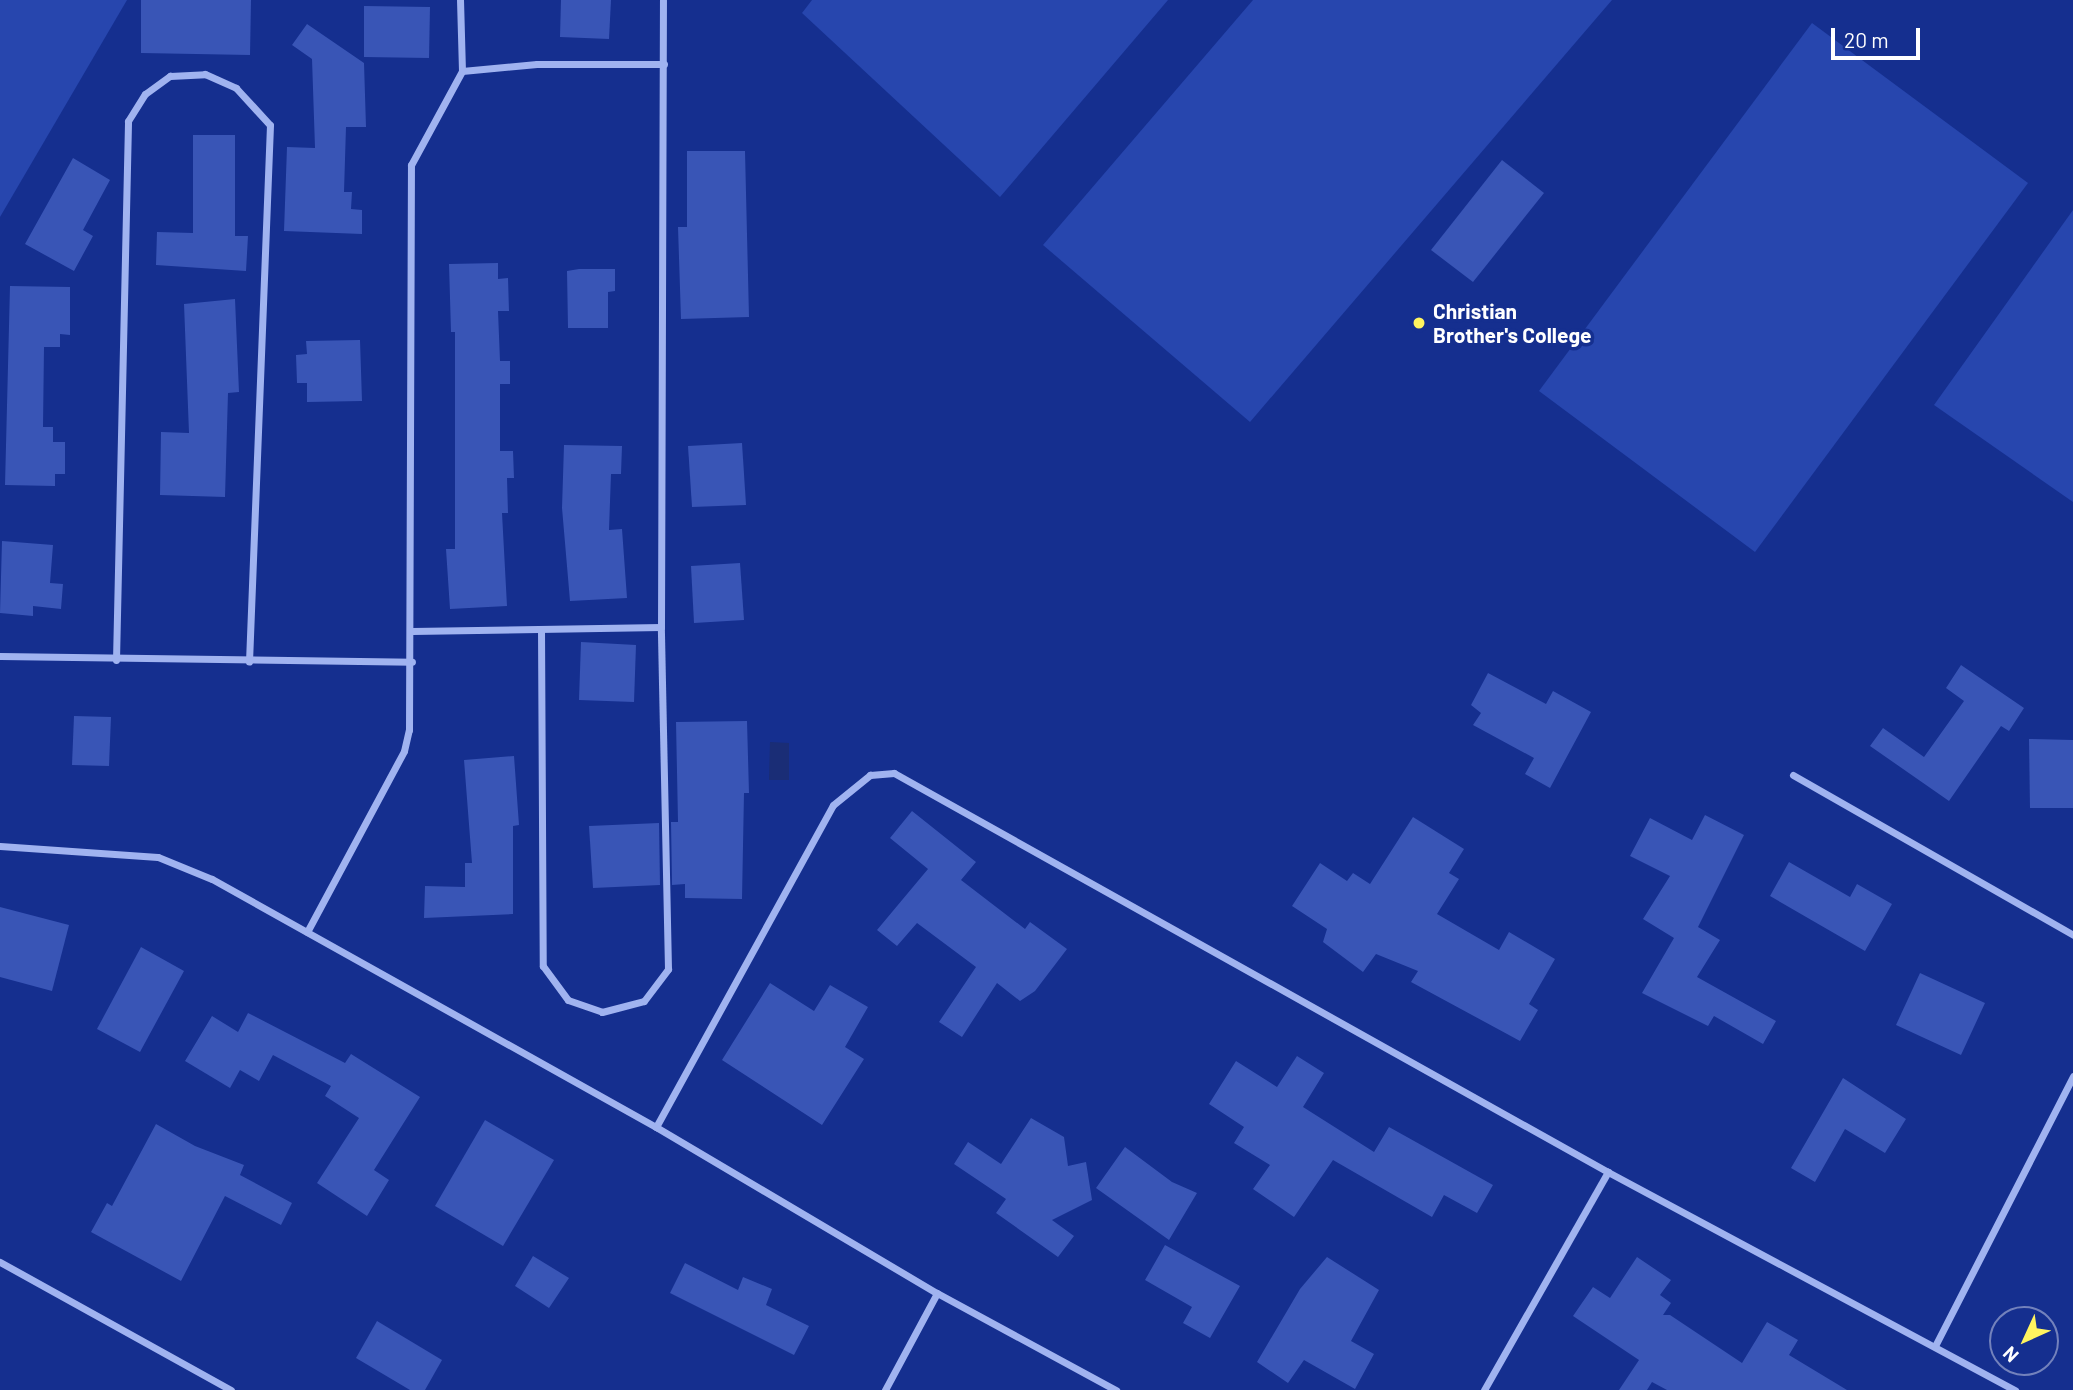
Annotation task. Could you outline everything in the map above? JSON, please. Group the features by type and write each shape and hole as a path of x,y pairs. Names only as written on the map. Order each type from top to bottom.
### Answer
{"street":[{"path":"307,932 404,751 412,631 411,165 462,71 460,0"},
{"path":"541,629 543,967 568,1000 602,1012 644,1001 668,969 661,627 663,0"},
{"path":"462,71 537,64 664,64"},
{"path":"116,660 128,121 145,94 170,76 205,74 236,88 270,125 249,662"},
{"path":"412,631 661,627"},
{"path":"0,656 249,662 411,662"},
{"path":"656,1127 833,804 870,775 894,773 1608,1172 1936,1344 2015,1390"},
{"path":"1793,775 2073,935"},
{"path":"0,846 158,857 212,879 656,1127 937,1293 1116,1390"},
{"path":"1936,1344 2073,1076"},
{"path":"1484,1390 1608,1172"},
{"path":"0,1262 231,1390"},
{"path":"885,1390 937,1293"}],"shaded area":[{"path":"0,0 127,0 0,217"},
{"path":"812,0 1168,0 1000,197 802,13"},
{"path":"1253,0 1612,0 1250,422 1043,245"},
{"path":"1812,23 2028,183 1755,552 1539,391"},
{"path":"2073,210 2073,502 1934,405"},
{"path":"770,742 789,743 789,780 769,780"}],"building":[{"path":"141,0 251,0 250,55 141,53"},
{"path":"561,0 611,0 609,39 560,37"},
{"path":"364,6 430,7 429,58 364,57"},
{"path":"307,24 364,63 366,127 346,127 344,192 352,192 351,209 362,210 362,234 284,231 287,147 315,148 312,59 292,45"},
{"path":"193,135 235,135 235,236 248,236 246,271 156,265 157,232 193,233"},
{"path":"687,151 745,151 749,317 681,319 678,227 687,227"},
{"path":"73,158 110,180 83,230 93,236 74,271 25,244"},
{"path":"1502,160 1544,193 1473,282 1431,250"},
{"path":"498,263 498,279 508,278 509,311 498,311 500,361 510,361 510,384 500,384 500,451 513,451 514,478 507,478 508,513 502,513 507,606 450,609 446,549 455,549 455,332 451,332 449,264"},
{"path":"615,269 615,291 608,292 608,328 568,328 567,271"},
{"path":"10,286 70,287 70,335 60,334 60,347 44,347 43,427 53,427 53,442 65,442 65,474 55,474 55,486 5,485"},
{"path":"235,299 239,392 228,393 225,497 160,495 161,432 189,433 184,304"},
{"path":"360,340 362,401 307,402 307,383 297,383 296,355 307,354 306,341"},
{"path":"742,443 746,505 692,507 688,446"},
{"path":"564,445 622,446 621,474 611,474 609,530 622,529 627,598 570,601 562,508"},
{"path":"2,541 53,545 50,583 63,584 61,609 33,606 33,616 0,613"},
{"path":"740,563 744,620 694,623 691,566"},
{"path":"581,642 636,645 634,702 579,700"},
{"path":"1961,665 2024,708 2009,731 2001,726 1949,801 1870,746 1883,728 1924,757 1964,701 1946,688"},
{"path":"1488,673 1546,704 1553,691 1591,712 1550,788 1525,774 1534,758 1473,725 1481,713 1471,705"},
{"path":"74,716 111,717 109,766 72,765"},
{"path":"747,721 749,793 744,793 742,899 685,898 685,884 672,885 671,822 678,822 676,722"},
{"path":"2029,739 2073,740 2073,808 2030,808"},
{"path":"514,756 519,825 513,826 513,914 424,918 425,886 465,887 465,863 472,863 464,760"},
{"path":"912,811 976,862 961,880 1025,929 1030,922 1067,949 1035,991 1020,1001 997,983 962,1037 939,1022 976,967 917,923 897,946 877,930 928,869 890,838"},
{"path":"1705,815 1744,835 1698,927 1720,940 1697,977 1776,1021 1763,1044 1714,1016 1708,1026 1642,993 1674,938 1643,919 1670,876 1630,856 1650,818 1692,840"},
{"path":"1413,817 1464,849 1449,873 1459,879 1437,914 1499,950 1509,932 1555,959 1529,1004 1538,1010 1520,1041 1411,982 1418,971 1376,954 1363,972 1323,942 1327,929 1292,906 1320,863 1347,881 1353,873 1370,884"},
{"path":"659,823 660,885 593,888 589,826"},
{"path":"1789,862 1850,897 1857,884 1892,904 1865,951 1770,896"},
{"path":"0,907 69,925 52,991 0,977"},
{"path":"141,947 184,971 140,1052 97,1029"},
{"path":"1920,973 1985,1003 1961,1055 1896,1025"},
{"path":"770,983 814,1011 830,985 868,1007 845,1047 864,1059 822,1125 722,1060"},
{"path":"248,1013 345,1063 351,1054 420,1097 374,1170 389,1180 367,1216 317,1183 359,1118 325,1096 331,1086 273,1055 259,1081 240,1070 230,1088 185,1061 212,1016 238,1032"},
{"path":"1297,1056 1324,1073 1303,1107 1374,1152 1389,1127 1493,1185 1477,1213 1444,1195 1432,1217 1333,1160 1294,1217 1253,1189 1270,1165 1234,1143 1244,1127 1209,1104 1236,1061 1277,1087"},
{"path":"1843,1078 1906,1119 1885,1153 1845,1129 1815,1182 1791,1168"},
{"path":"1031,1118 1064,1137 1068,1166 1086,1162 1092,1200 1052,1220 1074,1236 1058,1257 996,1213 1006,1199 954,1164 968,1142 1001,1164"},
{"path":"485,1120 554,1160 503,1246 435,1206"},
{"path":"156,1124 195,1146 244,1165 240,1175 292,1203 281,1225 225,1196 181,1281 91,1232 107,1203 112,1206"},
{"path":"1125,1147 1172,1182 1197,1193 1169,1240 1096,1188"},
{"path":"1165,1245 1240,1286 1210,1338 1183,1323 1192,1307 1145,1280"},
{"path":"533,1256 569,1278 549,1308 515,1286"},
{"path":"1327,1257 1379,1290 1351,1341 1374,1354 1355,1389 1304,1360 1288,1383 1257,1362 1300,1289"},
{"path":"1637,1257 1671,1280 1660,1295 1671,1303 1663,1315 1670,1315 1742,1363 1767,1322 1798,1340 1789,1355 1847,1390 1667,1390 1652,1382 1647,1390 1619,1390 1639,1360 1573,1316 1593,1287 1610,1298"},
{"path":"685,1263 738,1290 743,1277 772,1289 766,1305 809,1326 794,1355 670,1293"},
{"path":"377,1321 442,1360 425,1390 410,1390 356,1358"}],"place":[{"name":"Christian Brother's College","path":"1419,323"}]}
